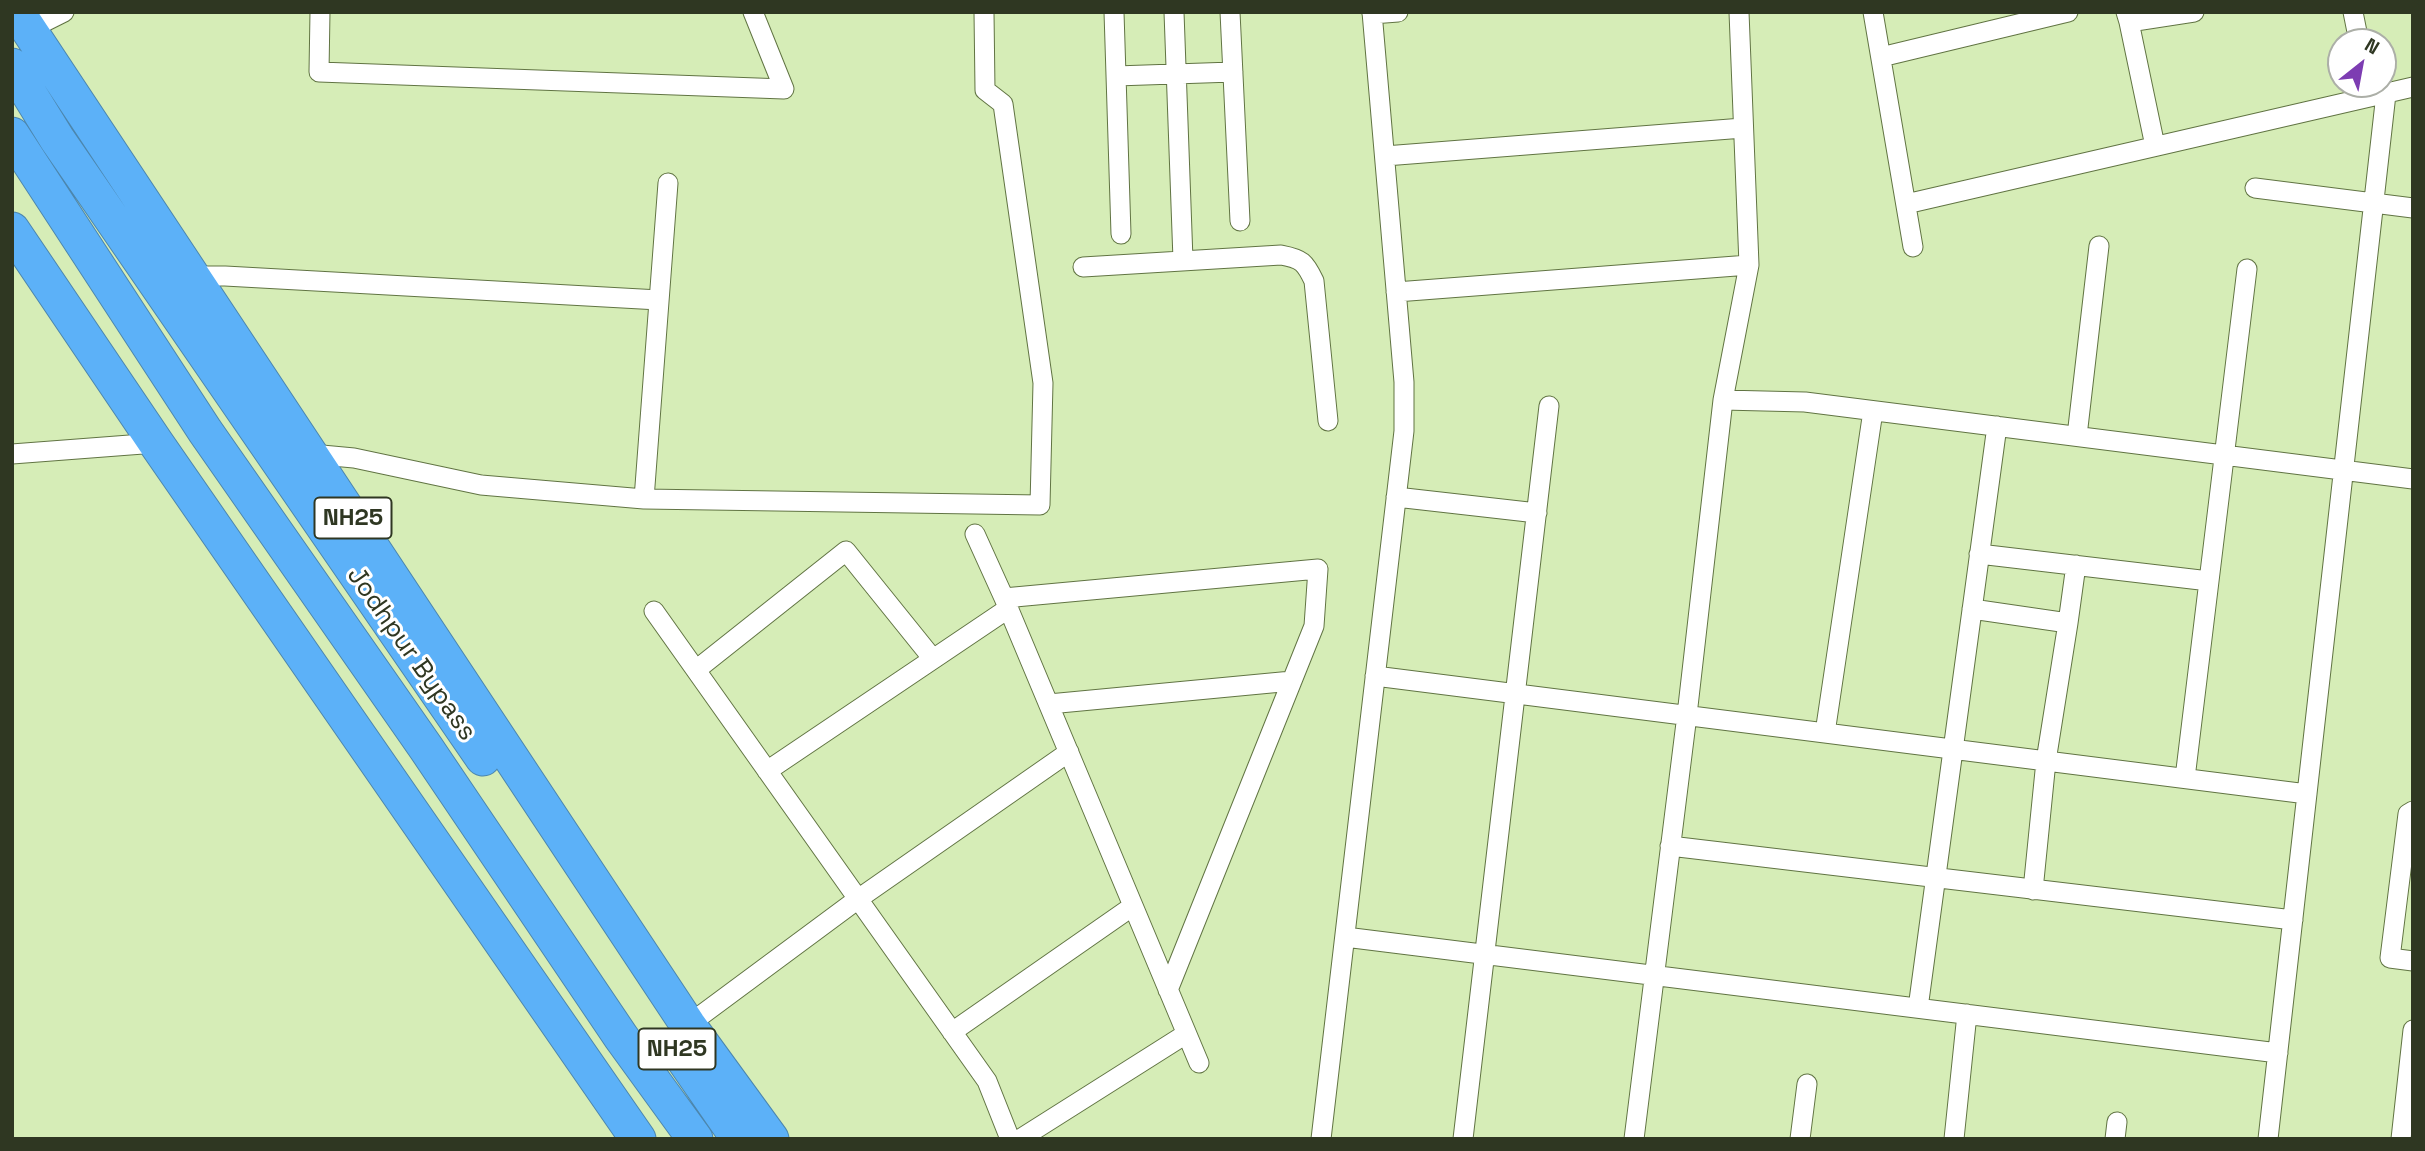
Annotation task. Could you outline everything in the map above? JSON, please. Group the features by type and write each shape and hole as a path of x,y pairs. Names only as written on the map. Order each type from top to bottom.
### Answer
{"highway":[{"name":"NH25","path":"22,21 688,1025 771,1139"},
{"name":"Jodhpur Bypass","path":"12,66 65,150 470,737 739,1139"},
{"name":"Jodhpur Bypass","path":"12,135 205,431 695,1139"},
{"path":"12,230 22,261 156,443 638,1139"}],"street":[{"path":"22,21 64,12"},
{"path":"320,12 318,72 784,89 753,12"},
{"path":"311,454 354,458 481,485 644,499 1040,506 1043,383 1003,104 985,90 984,12"},
{"path":"1114,12 1121,234"},
{"path":"1174,12 1183,260"},
{"path":"1230,12 1240,221"},
{"path":"1321,1139 1404,418 1404,382 1372,13 1398,12"},
{"path":"1634,1139 1723,400 1749,265 1738,12"},
{"path":"1873,12 1913,247"},
{"path":"1881,57 1992,21 2068,12"},
{"path":"2155,146 2127,17 2194,12"},
{"path":"1116,76 1233,72"},
{"path":"1906,204 2350,98"},
{"path":"2268,1139 2373,203 2374,98"},
{"path":"1385,156 1744,128"},
{"path":"644,499 668,183"},
{"path":"2255,188 2413,208"},
{"path":"2077,436 2099,246"},
{"path":"1083,267 1281,255 1296,258 1306,264 1314,281 1328,421"},
{"path":"1396,292 1749,265"},
{"path":"2185,778 2247,269"},
{"path":"193,276 659,300"},
{"path":"1723,400 1805,402 2413,479"},
{"path":"1463,1139 1549,406"},
{"path":"1825,733 1873,411"},
{"path":"1918,1008 1997,426"},
{"path":"12,454 156,443"},
{"path":"1396,496 1537,513"},
{"path":"975,534 1007,603 1199,1063"},
{"path":"696,670 846,551 933,659"},
{"path":"1979,554 2209,581"},
{"path":"2033,890 2046,761 2076,565"},
{"path":"768,771 933,659 1007,603 1318,569 1314,626 1168,990"},
{"path":"1972,609 2068,624"},
{"path":"654,611 987,1081 1010,1139"},
{"path":"1375,676 2307,793"},
{"path":"1049,704 1292,681"},
{"path":"688,1025 858,899 1069,752"},
{"path":"2413,811 2408,814 2390,958 2413,961"},
{"path":"1670,846 2293,920"},
{"path":"952,1032 1133,906"},
{"path":"1345,937 2278,1053"},
{"path":"1954,1139 1967,1014"},
{"path":"2401,1139 2413,1030"},
{"path":"1020,1139 1186,1034"},
{"path":"1800,1139 1807,1084"}]}
